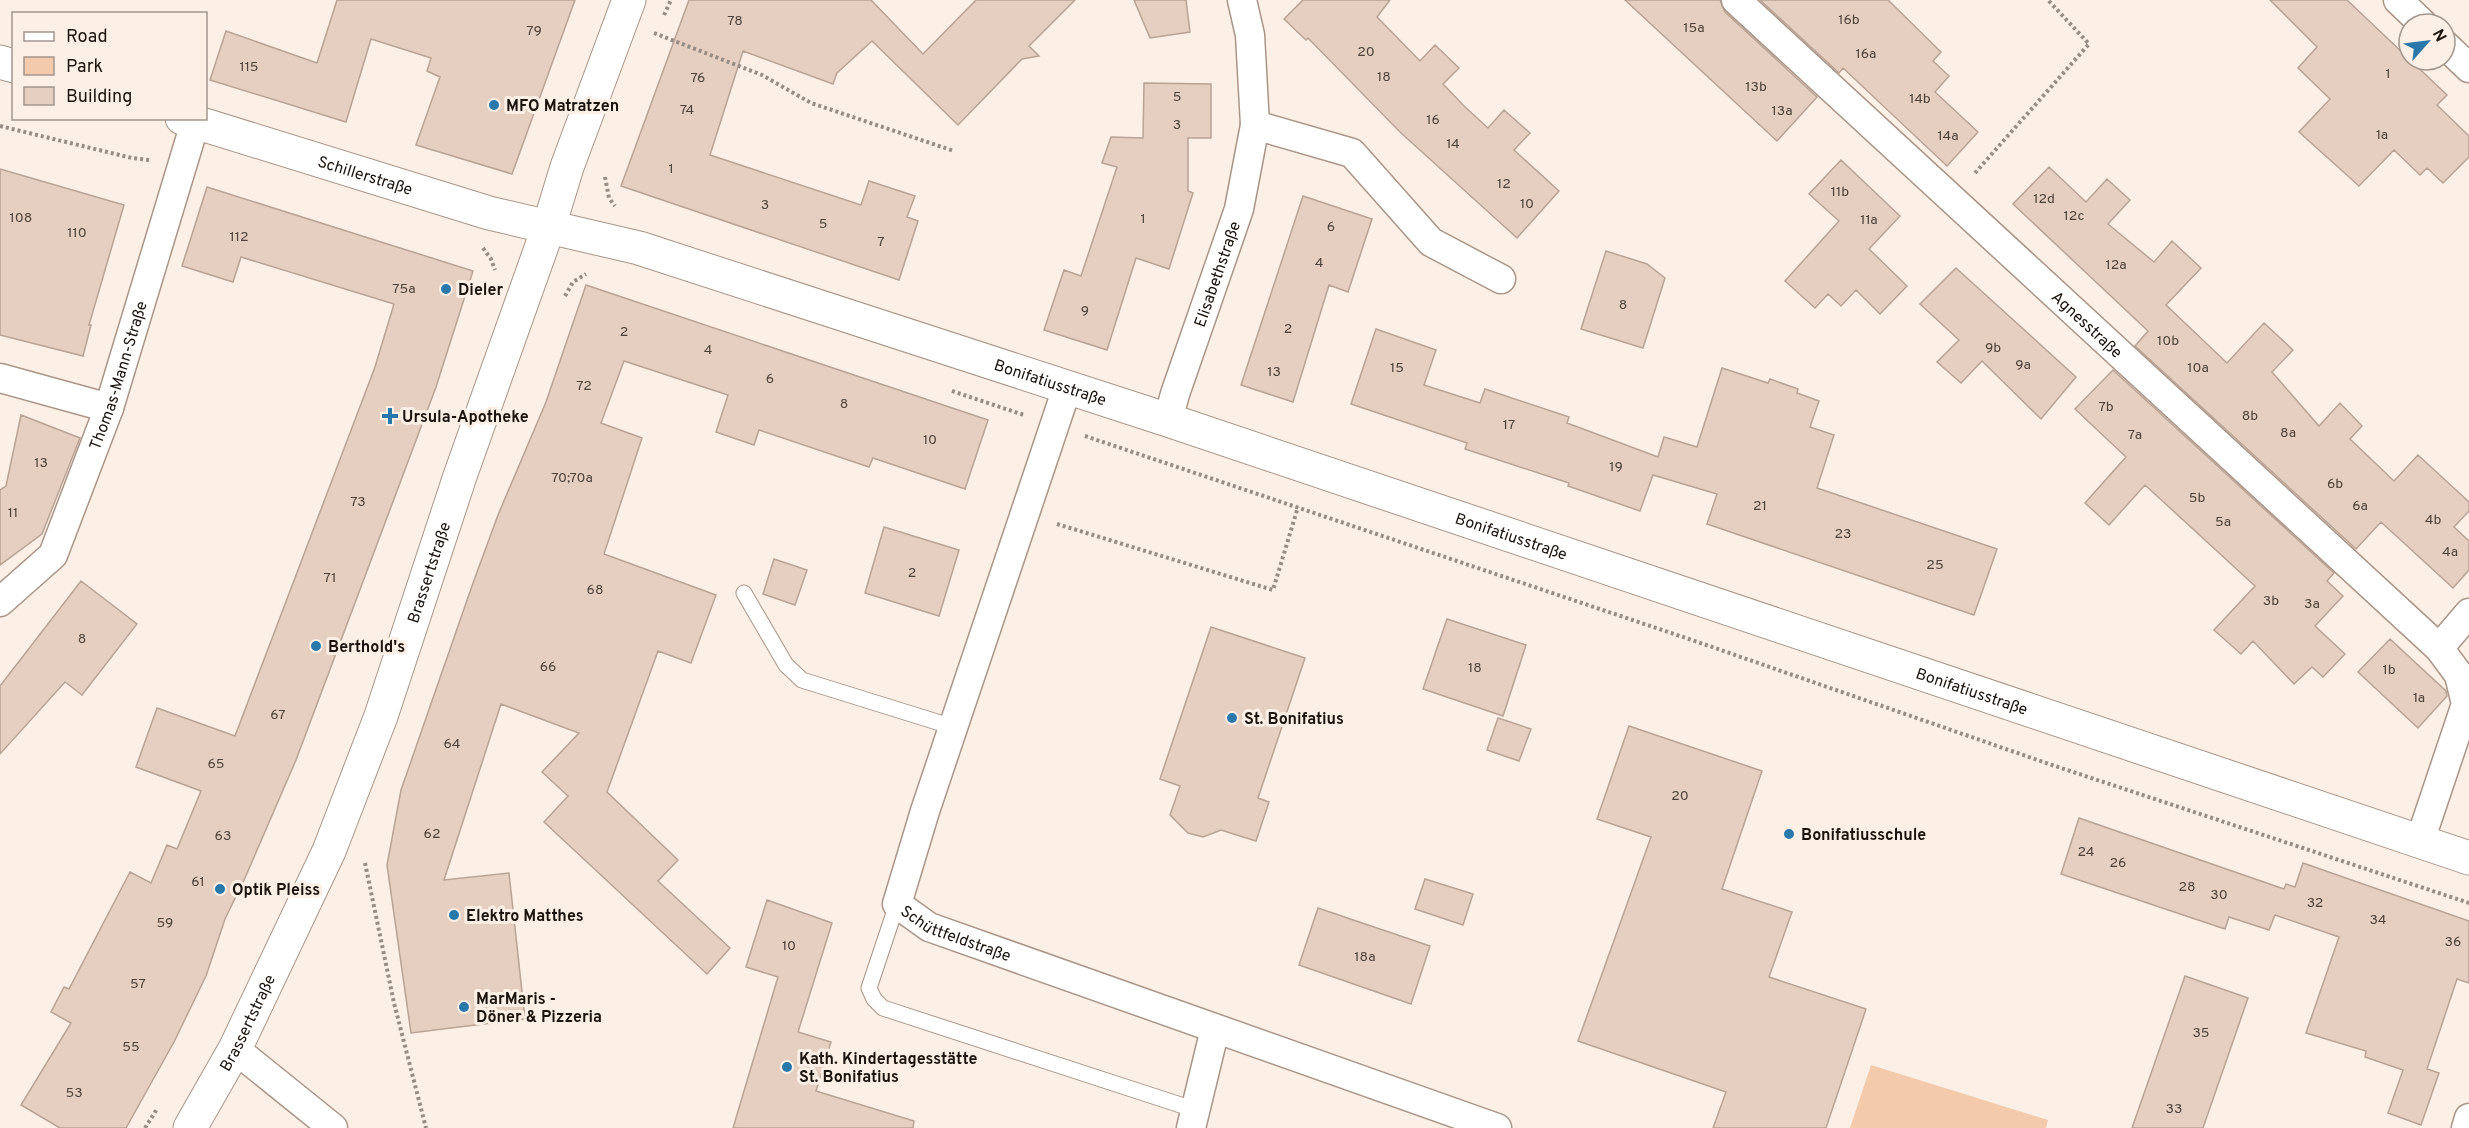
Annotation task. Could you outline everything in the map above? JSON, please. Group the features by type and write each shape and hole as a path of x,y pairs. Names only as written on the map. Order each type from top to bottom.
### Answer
{"street":[{"name":"Elisabethstraße","path":"1168,420 1239,208 1254,124 1250,35 1242,0"},
{"name":"Agnesstraße","path":"1736,0 2439,648 2459,675 2466,704 2420,841"},
{"path":"2398,0 2410,12"},
{"name":"Brassertstraße","path":"190,1128 235,1049 329,851 373,737 460,476 549,226 567,167 625,10"},
{"path":"2457,56 2469,68"},
{"name":"Schillerstraße","path":"189,121 489,213 549,226"},
{"name":"Thomas-Mann-Straße","path":"0,602 53,555 109,408 183,163 189,121"},
{"path":"1254,124 1352,153 1431,242 1501,279"},
{"name":"Bonifatiusstraße","path":"549,226 639,248 1168,420 2469,858"},
{"path":"0,378 109,408"},
{"name":"Schüttfeldstraße","path":"1067,388 953,727 897,904 929,927 1497,1128"},
{"path":"2439,648 2469,613"},
{"path":"1194,1119 1215,1029"},
{"path":"235,1049 333,1128"},
{"path":"2466,1128 2469,1118"}],"lane":[{"path":"744,593 786,665 802,680 953,727"},
{"path":"897,904 869,988 874,999 883,1008 1194,1119"}],"path":[{"path":"664,17 671,0"},
{"path":"1952,199 2089,44 2048,0"},
{"path":"625,10 656,34 762,75 811,103 954,151"},
{"path":"652,45 660,25"},
{"path":"0,126 132,158 183,163"},
{"path":"608,169 604,180 609,198 619,210"},
{"path":"489,213 480,245 491,259 495,270 494,280"},
{"path":"562,303 573,282 581,275 593,272"},
{"path":"943,387 1689,639 2052,765 2469,903"},
{"path":"1025,514 1273,590 1298,507"},
{"path":"368,852 365,864 394,1003 426,1128"},
{"path":"145,1128 157,1108"}],"green space":[{"path":"1871,1065 2048,1120 2046,1128 1850,1128"}],"building":[{"path":"337,0 575,0 512,174 416,145 440,77 427,71 431,58 371,39 346,122 210,80 226,31 317,63"},
{"path":"689,0 871,0 923,54 976,0 1075,0 1029,46 1039,56 1022,59 958,125 872,41 837,73 833,84 743,51 710,155 861,205 869,181 915,196 907,217 918,221 899,280 621,186"},
{"path":"1134,0 1186,0 1190,32 1150,38"},
{"path":"1303,0 1390,0 1377,17 1420,61 1435,45 1459,68 1443,84 1465,107 1488,128 1504,110 1530,133 1514,150 1559,191 1517,238 1400,132 1308,38 1306,40 1284,19"},
{"path":"1625,0 1720,0 1725,12 1817,97 1777,141"},
{"path":"1760,0 1888,0 1941,52 1933,61 1949,76 1935,92 1978,132 1947,166 1843,68 1839,73"},
{"path":"2270,0 2347,0 2397,48 2397,72 2423,72 2447,95 2437,105 2469,136 2469,157 2443,183 2427,168 2420,175 2394,150 2359,186 2299,132 2330,99 2298,68 2317,47"},
{"path":"1144,83 1211,84 1211,138 1188,138 1188,191 1193,193 1169,269 1136,258 1107,350 1044,330 1064,270 1081,276 1117,167 1102,163 1111,137 1143,138"},
{"path":"1841,160 1900,216 1869,249 1907,286 1880,314 1856,290 1841,306 1828,294 1815,308 1785,281 1839,221 1809,194"},
{"path":"2049,167 2086,202 2107,179 2130,200 2108,224 2154,262 2172,241 2201,268 2166,305 2227,363 2264,323 2293,350 2272,372 2319,426 2340,403 2362,426 2350,439 2394,481 2418,455 2469,502 2469,511 2454,527 2469,541 2469,570 2453,588 2381,522 2356,549 2135,346 2148,331 2013,204"},
{"path":"0,169 124,205 89,325 91,325 83,356 0,335"},
{"path":"207,187 473,271 436,387 296,760 225,919 206,976 174,1042 126,1128 60,1128 21,1105 71,1023 51,1012 64,987 69,989 130,872 151,883 167,845 177,849 201,791 136,767 157,708 235,736 375,367 394,304 241,257 233,282 182,266"},
{"path":"1303,196 1372,219 1348,292 1329,285 1293,402 1241,385"},
{"path":"1606,251 1647,264 1665,278 1643,348 1581,329"},
{"path":"1956,268 2076,377 2041,419 1982,361 1961,383 1937,362 1959,340 1920,304"},
{"path":"586,285 988,420 965,489 873,458 869,467 759,430 754,445 716,432 728,395 624,361 601,423 642,438 604,554 716,595 691,663 658,651 607,792 678,860 658,881 730,948 707,974 544,822 568,796 542,772 579,733 501,704 444,880 509,873 525,1019 411,1033 387,865 401,790 473,583 498,515 546,402"},
{"path":"1376,329 1436,350 1424,385 1480,403 1485,389 1569,417 1567,423 1658,457 1664,437 1697,447 1722,368 1768,383 1770,379 1798,389 1797,393 1819,401 1810,427 1834,435 1817,488 1997,549 1974,615 1707,524 1717,494 1653,475 1640,511 1568,486 1569,483 1465,449 1467,443 1351,404"},
{"path":"2113,370 2334,573 2327,581 2343,596 2315,626 2345,654 2323,677 2312,667 2294,684 2253,641 2241,654 2214,630 2255,586 2145,485 2109,525 2085,503 2126,457 2075,409"},
{"path":"21,415 80,438 42,534 0,565 0,490 6,486"},
{"path":"884,527 959,550 939,616 865,593"},
{"path":"774,559 807,570 795,605 763,594"},
{"path":"81,581 137,624 82,695 65,682 0,754 0,686"},
{"path":"1447,619 1526,645 1503,716 1423,689"},
{"name":"St. Bonifatius","path":"1211,627 1305,658 1258,798 1269,802 1256,841 1221,830 1203,837 1188,833 1170,815 1180,786 1160,779"},
{"path":"2390,639 2446,691 2447,696 2418,728 2358,672"},
{"path":"1498,718 1531,729 1519,761 1487,750"},
{"path":"1629,726 1762,771 1722,889 1792,912 1769,977 1866,1009 1826,1128 1713,1128 1726,1092 1578,1041 1651,837 1597,819"},
{"path":"2079,818 2284,889 2286,884 2295,887 2303,863 2469,921 2469,983 2457,979 2427,1069 2439,1073 2421,1125 2388,1113 2403,1070 2365,1057 2366,1051 2306,1033 2339,937 2275,915 2269,930 2229,917 2225,929 2061,874"},
{"path":"1425,879 1473,894 1463,925 1415,909"},
{"path":"767,900 832,923 798,1032 831,1042 816,1091 914,1121 913,1128 733,1128 778,977 746,967"},
{"path":"1318,908 1430,946 1411,1004 1299,965"},
{"path":"2185,976 2248,998 2203,1128 2132,1128"}],"place":[{"name":"MFO Matratzen","path":"494,105"},
{"name":"Dieler","path":"446,289"},
{"name":"Ursula-Apotheke","path":"390,416"},
{"name":"Berthold's","path":"316,646"},
{"name":"St. Bonifatius","path":"1232,718"},
{"name":"Bonifatiusschule","path":"1789,834"},
{"name":"Optik Pleiss","path":"220,889"},
{"name":"Elektro Matthes","path":"454,915"},
{"name":"MarMaris - Döner & Pizzeria","path":"464,1007"},
{"name":"Kath. Kindertagesstätte St. Bonifatius","path":"787,1067"}]}
